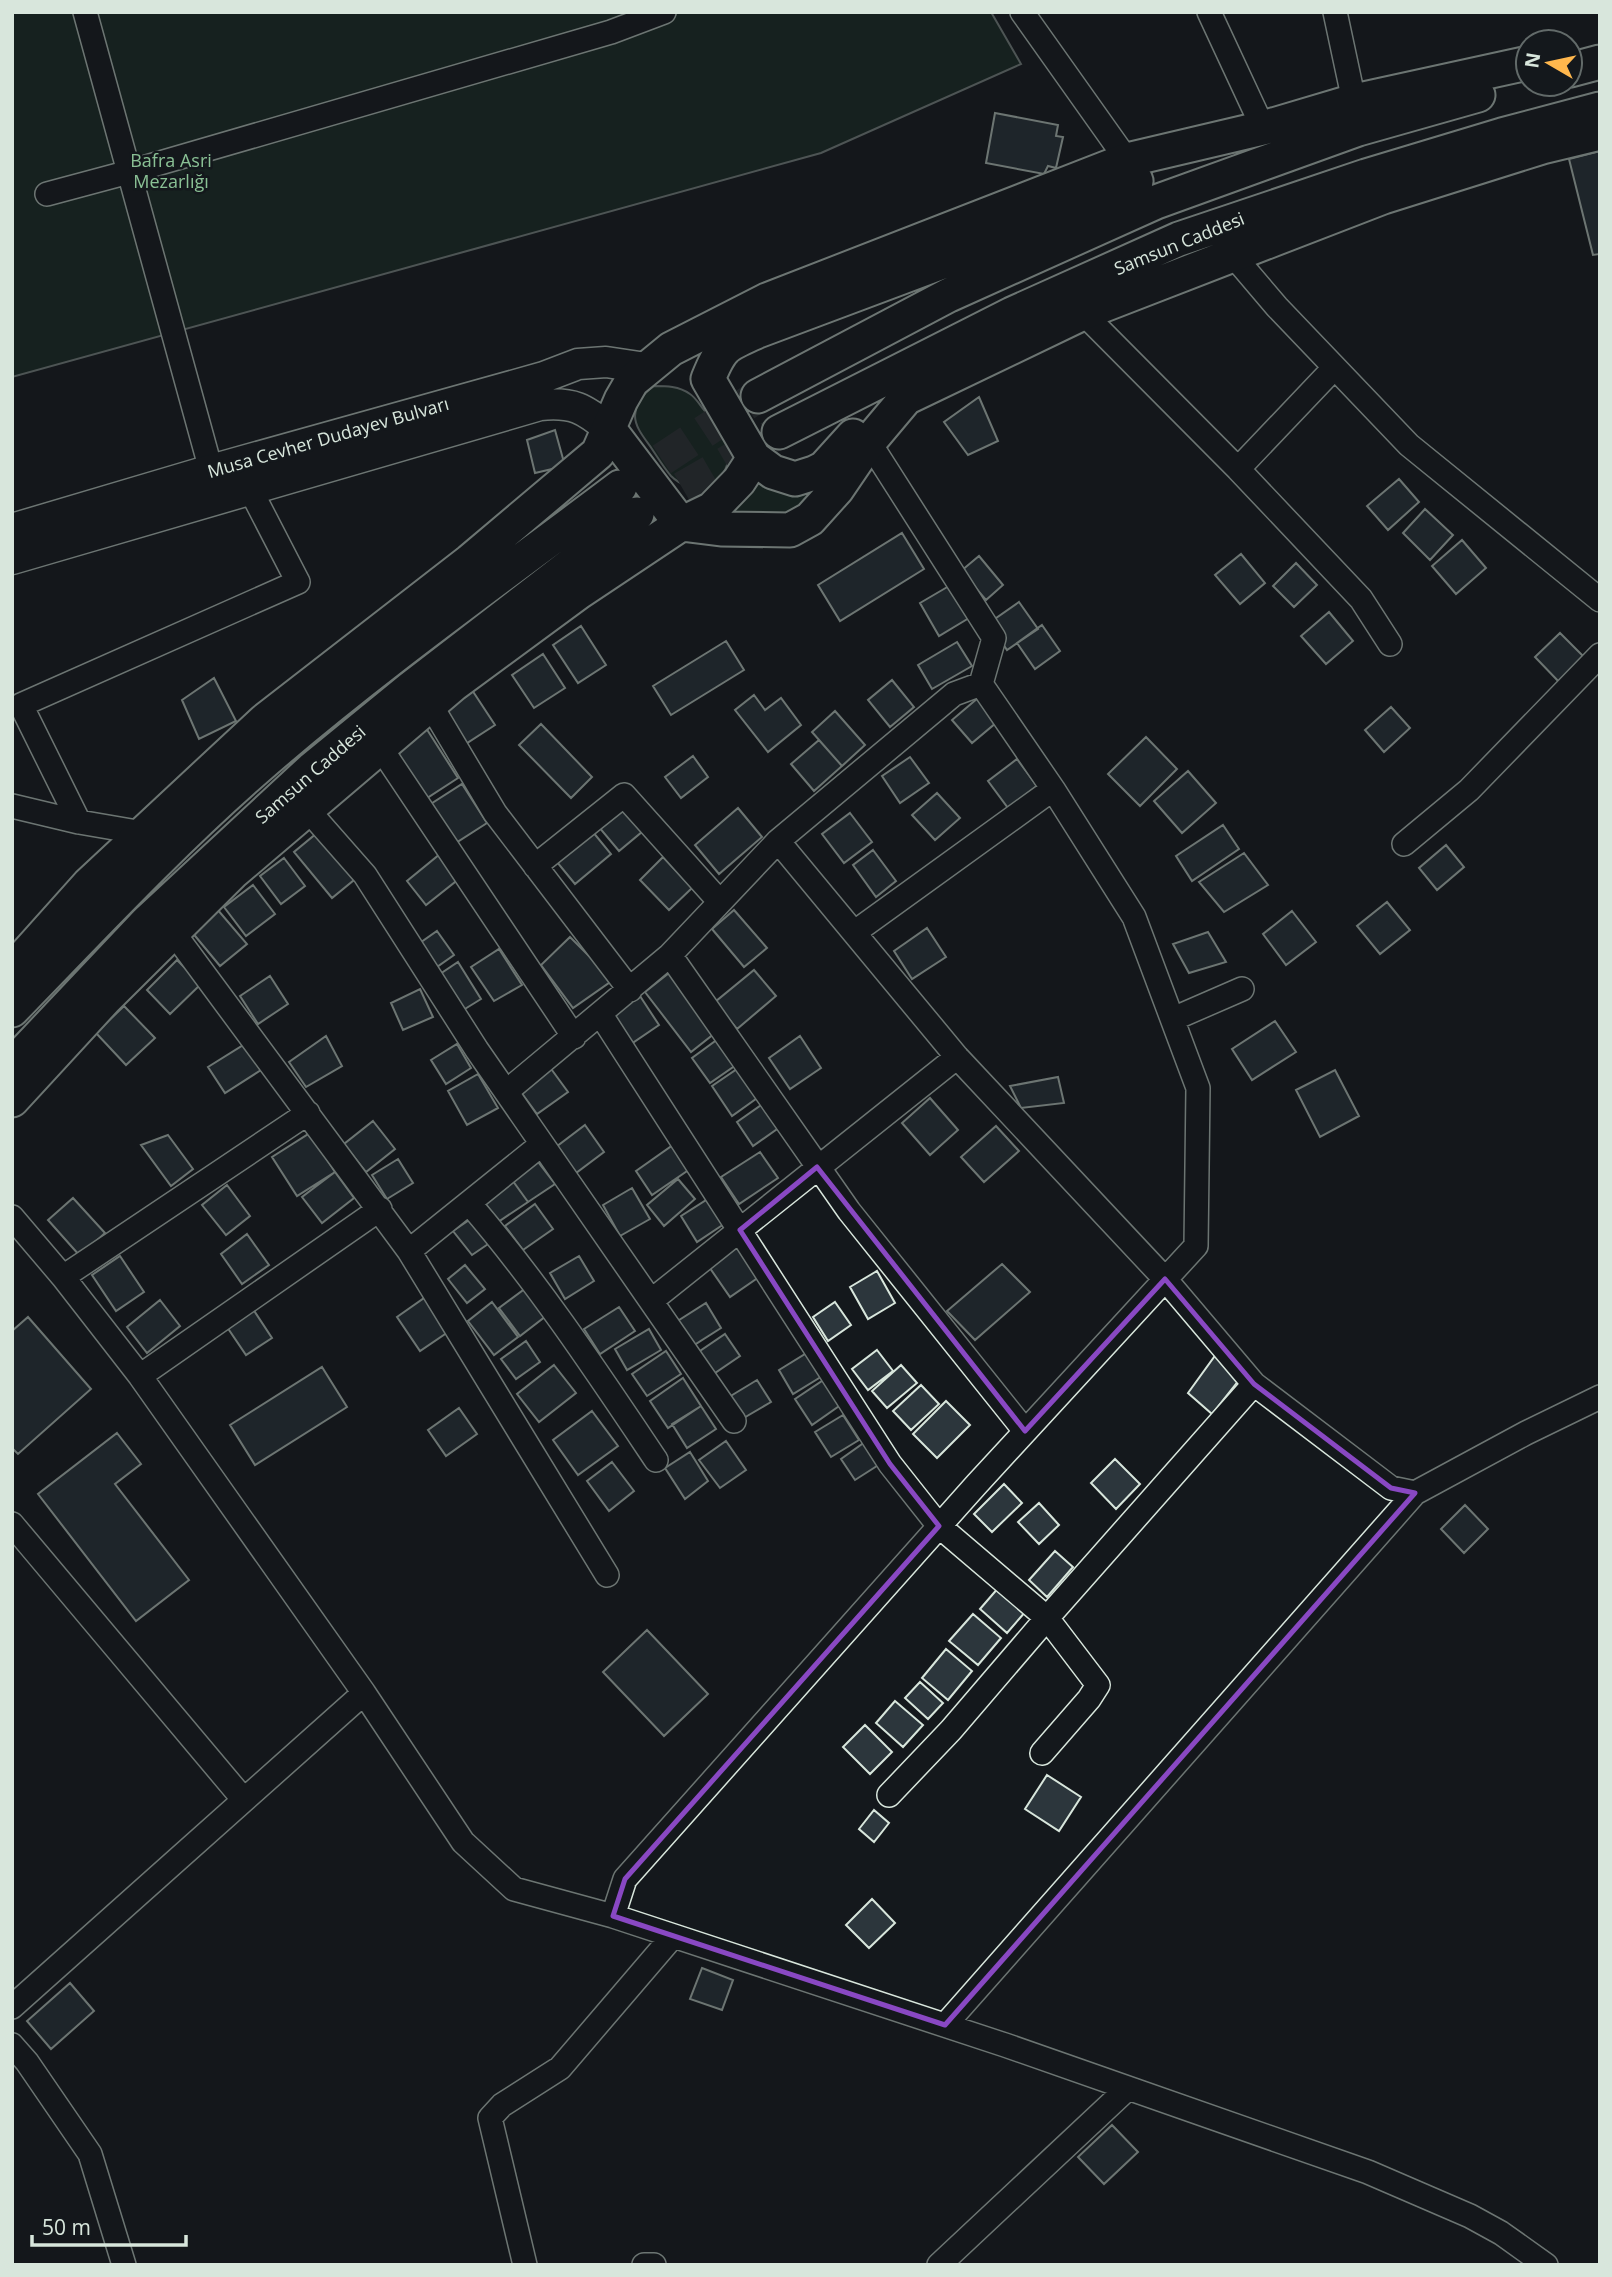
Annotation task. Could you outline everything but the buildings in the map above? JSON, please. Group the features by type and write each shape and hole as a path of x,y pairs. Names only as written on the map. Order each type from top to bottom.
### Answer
{"highway":[{"path":"12,970 89,884 264,721 470,561 598,453 632,381 671,349 767,300 1128,160 1263,128 1354,101 1514,66"},
{"path":"758,396 948,295 1156,202 1358,129 1514,86"},
{"name":"Samsun Caddesi","path":"779,432 1012,314 1179,239 1366,176 1600,109"},
{"path":"609,429 681,524 721,529 790,530 810,519 906,398 1083,313 1232,254 1383,197 1542,147 1600,133"},
{"path":"708,379 727,345 758,331 1129,192 1136,181 1128,160"},
{"path":"646,368 665,369 708,379 754,458 773,472 795,479 824,468 858,430 869,442"},
{"path":"12,1100 105,999 232,873 454,684 579,592 681,524 712,509 738,481 754,458"},
{"name":"Samsun Caddesi","path":"12,1010 155,862 257,768 374,673 628,500 411,688 302,778 147,922 12,1065"}],"main road":[{"name":"Musa Cevher Dudayev Bulvarı","path":"12,529 578,365 606,362 646,368"},
{"name":"Musa Cevher Dudayev Bulvarı","path":"12,559 540,405 560,403 575,406 589,412 609,429"}],"street":[{"path":"85,12 211,470"},
{"path":"47,194 611,32 664,12"},
{"path":"1022,12 1128,160"},
{"path":"1209,12 1263,128"},
{"path":"1335,12 1354,101"},
{"path":"1232,254 1277,307 1409,445 1600,600"},
{"path":"1083,313 1238,469 1361,599 1390,644"},
{"path":"1238,469 1334,368"},
{"path":"869,442 994,638 981,684"},
{"path":"79,822 21,705 298,582 251,491"},
{"path":"1404,844 1469,790 1600,655"},
{"path":"612,1916 625,1879 939,1526 1196,1246 1198,1088 1173,1019 1134,918 1053,789 981,684"},
{"path":"506,1092 670,955 778,841 954,694 981,684"},
{"path":"430,704 495,813 630,990"},
{"path":"380,747 574,1037"},
{"path":"855,932 1053,789"},
{"path":"535,866 624,795 720,902"},
{"path":"12,806 79,822 144,833"},
{"path":"307,809 365,875 506,1092 734,1421"},
{"path":"778,841 957,1057 1165,1279 1254,1384 1391,1488 1415,1493"},
{"path":"173,932 409,1251 607,1575"},
{"path":"670,955 849,1212 1025,1431"},
{"path":"1173,1019 1242,989"},
{"path":"601,1014 890,1464 939,1526 1047,1618 1098,1685 1042,1753"},
{"path":"651,1301 957,1057"},
{"path":"64,1277 308,1113"},
{"path":"409,1251 542,1144"},
{"path":"469,1203 513,1254 656,1460"},
{"path":"140,1376 380,1209"},
{"path":"12,1217 64,1277 140,1376 364,1693 463,1842 514,1889 612,1916 946,2025 1368,2172 1470,2216 1502,2233 1546,2265"},
{"path":"889,1795 951,1730 1254,1384"},
{"path":"946,2025 1415,1493 1526,1433 1600,1397"},
{"path":"12,1524 244,1800"},
{"path":"12,2007 364,1693"},
{"path":"525,2265 490,2118 502,2105 560,2068 673,1936"},
{"path":"12,2045 27,2062 90,2154 124,2265"},
{"path":"939,2265 1127,2089"},
{"path":"644,2265 654,2265"}],"highlighted area":[{"path":"817,1167 1025,1431 1165,1279 1254,1384 1391,1488 1415,1493 945,2025 613,1916 625,1879 939,1526 890,1464 740,1230"}],"green space":[{"name":"Bafra Asri Mezarlığı","path":"12,12 991,12 1021,64 821,153 12,377"},
{"path":"654,386 668,386 686,391 696,399 724,434 729,449 727,465 711,484 695,487 678,482 666,470 641,434 635,420 637,407 643,395"},
{"path":"759,475 814,482 815,495 789,514 718,516 748,495"}],"tunnel":[{"path":"620,487 758,396"},
{"path":"639,513 779,432"}]}
